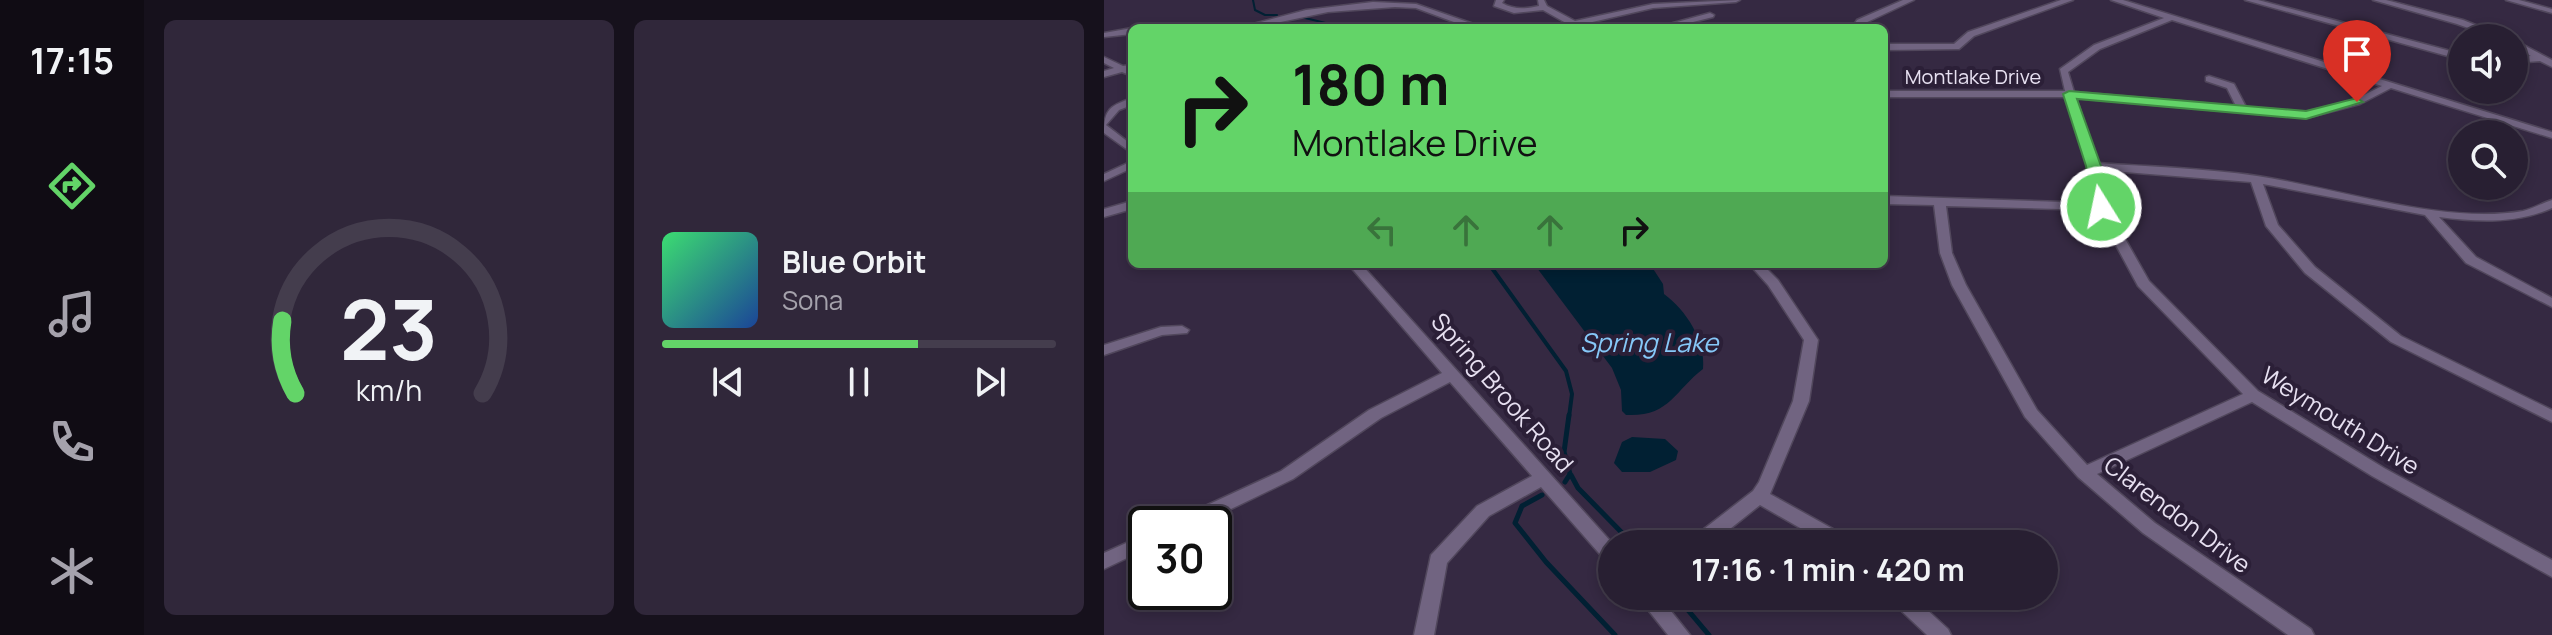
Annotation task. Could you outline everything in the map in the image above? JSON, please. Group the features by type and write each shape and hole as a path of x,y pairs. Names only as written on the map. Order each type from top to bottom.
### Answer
{"street":[{"path":"1500,0 1497,4 1515,12 1542,4 1575,24 1643,8 1651,3 1736,0"},
{"path":"1859,24 1910,0"},
{"path":"1888,47 1956,47 1971,34 2069,0"},
{"path":"2115,0 2552,135"},
{"path":"2249,0 2448,53"},
{"path":"2377,0 2466,24"},
{"path":"2510,0 2552,11"},
{"path":"1261,24 1327,10 1394,2 1420,7 1459,24"},
{"path":"1643,8 1688,21"},
{"path":"1676,24 1710,15"},
{"path":"2069,94 2063,71 2097,47 2171,18"},
{"path":"1107,35 1128,32"},
{"path":"2528,50 2549,60"},
{"path":"1104,60 1128,69"},
{"path":"2528,60 2549,60"},
{"path":"1104,74 1128,69"},
{"path":"2209,79 2231,86 2243,111"},
{"name":"Montlake Drive","path":"1888,94 2069,94 2306,115 2357,102 2391,85"},
{"name":"Weymouth Drive","path":"2069,94 2093,166 2101,207 2143,283 2253,395 2378,472 2552,569"},
{"path":"1128,103 1116,108 1104,126 1128,147"},
{"path":"1104,178 1128,166"},
{"path":"2093,166 2255,179 2430,214 2476,218 2549,211"},
{"path":"2255,179 2272,226 2310,270 2396,339 2552,417"},
{"path":"1888,200 2101,207"},
{"name":"Clarendon Drive","path":"1940,202 1946,253 1959,285 2031,413 2084,473 2149,528 2304,635"},
{"path":"1104,213 1128,206"},
{"path":"2430,214 2471,260 2552,303"},
{"name":"Spring Brook Road","path":"1358,268 1598,539"},
{"path":"1716,530 1759,496 1801,401 1811,340 1773,283 1759,268"},
{"path":"1104,350 1161,331 1182,330"},
{"path":"1221,506 1287,475 1375,414 1453,374"},
{"path":"2084,473 2253,395"},
{"path":"1421,634 1438,560 1483,511 1544,477"},
{"path":"1759,496 1819,530"},
{"path":"1104,561 1128,550"},
{"path":"1659,610 1680,635"},
{"path":"1914,610 1941,635"}],"water":[{"name":"Spring Lake","path":"1537,268 1653,268 1663,284 1664,294 1687,317 1698,337 1703,369 1662,407 1653,412 1626,415 1622,411 1621,390 1612,368"},
{"path":"1632,437 1665,439 1678,451 1676,460 1650,472 1622,472 1614,463 1622,442"}],"waterway":[{"path":"1253,0 1255,10 1265,15 1277,15"},
{"path":"1301,17 1330,24"},
{"path":"1492,268 1566,371 1572,394 1569,417"},
{"path":"1565,482 1570,474 1564,452 1569,415"},
{"path":"1571,475 1578,488 1619,530"},
{"path":"1542,495 1522,506 1515,523 1546,562 1615,635"},
{"path":"1688,610 1709,635"}],"route":[{"path":"2101,207 2093,166 2069,94 2306,115 2357,102"}]}
